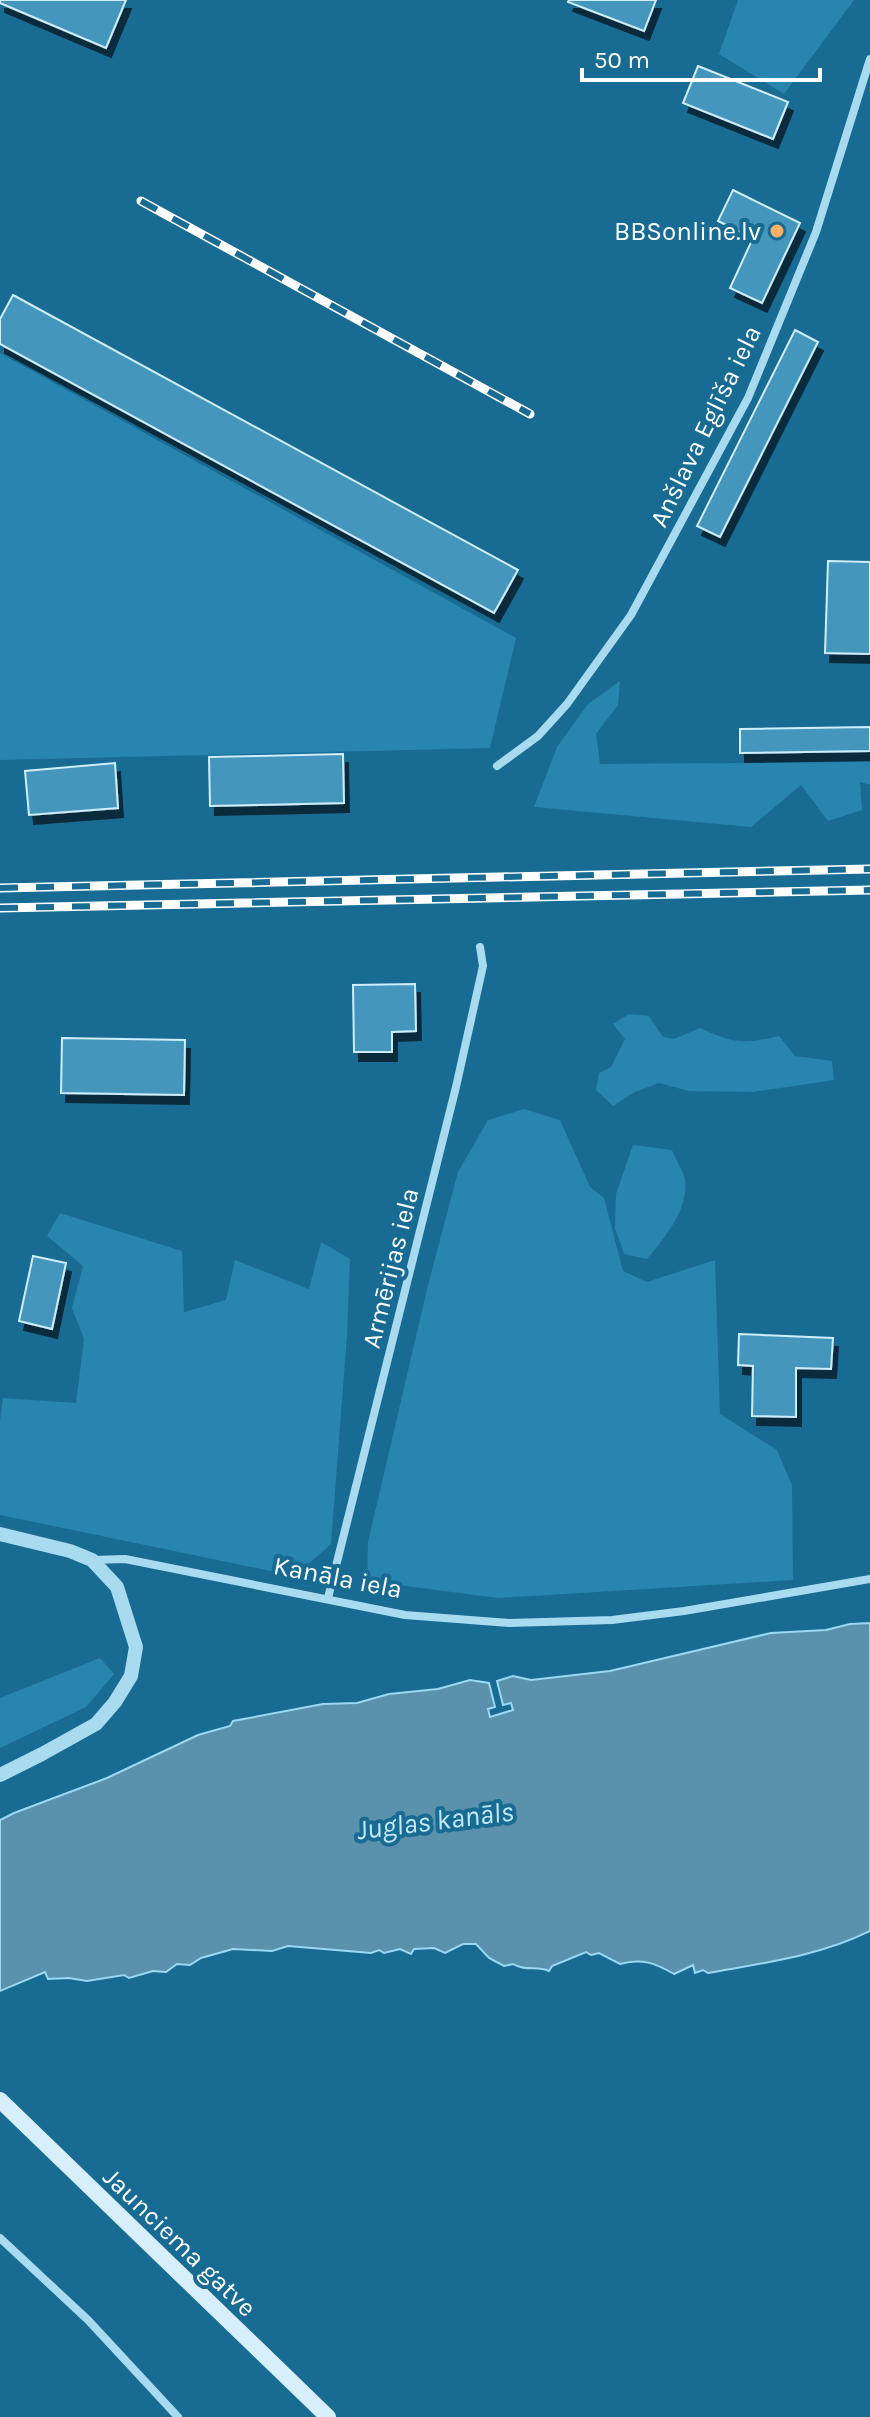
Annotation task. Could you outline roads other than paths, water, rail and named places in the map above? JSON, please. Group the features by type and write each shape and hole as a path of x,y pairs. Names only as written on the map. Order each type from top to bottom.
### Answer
{"main road":[{"name":"Jaunciema gatve","path":"0,2100 328,2417"}],"street":[{"name":"Anšlava Eglīša iela","path":"497,766 538,736 567,704 631,615 748,398 816,232 870,59"},
{"name":"Armērijas iela","path":"328,1598 456,1087 483,966 480,947"},
{"path":"0,1534 70,1551 92,1560 117,1587 136,1647 131,1676 96,1724 0,1775"},
{"name":"Kanāla iela","path":"92,1560 125,1559 405,1615 509,1623 612,1620 684,1611 870,1579"},
{"path":"0,2238 88,2320 178,2417"}],"water":[{"name":"Juglas kanāls","path":"870,1623 870,1931 851,1940 770,1962 708,1973 703,1970 695,1973 693,1965 674,1974 648,1963 635,1961 620,1964 599,1953 591,1955 586,1952 552,1966 549,1971 513,1964 504,1966 489,1958 476,1944 463,1944 445,1953 434,1948 414,1949 411,1954 400,1949 371,1953 288,1946 272,1951 233,1949 201,1958 190,1965 177,1964 166,1972 153,1971 129,1978 124,1975 87,1981 48,1979 45,1972 0,1991 0,1820 107,1778 198,1735 230,1726 233,1721 323,1704 357,1703 389,1694 438,1689 470,1680 489,1683 495,1707 488,1709 490,1717 513,1710 511,1703 503,1705 497,1681 513,1676 531,1680 610,1671 771,1633 826,1630"}],"railway":[{"path":"141,201 530,414"},
{"path":"0,888 870,869"},
{"path":"0,908 870,890"}],"place":[{"name":"BBSonline.lv","path":"777,231"}]}
